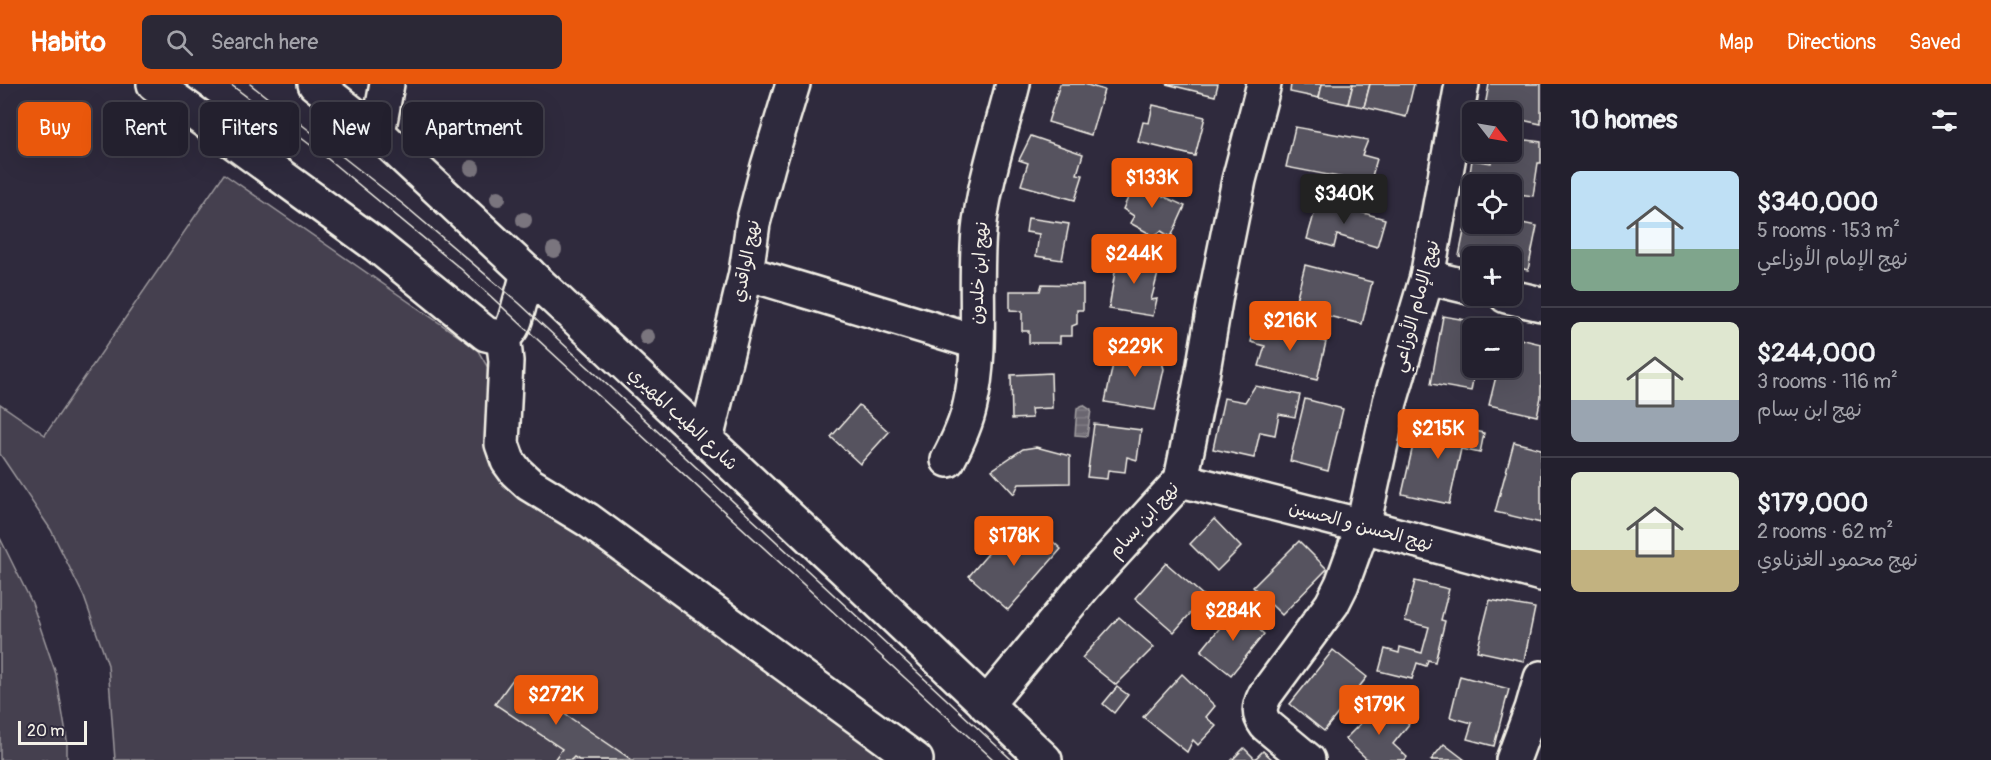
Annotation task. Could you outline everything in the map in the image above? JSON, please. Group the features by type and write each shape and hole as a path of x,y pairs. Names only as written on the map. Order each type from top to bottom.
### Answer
{"street":[{"path":"154,84 368,239 486,334 503,336 513,328 528,273"},
{"name":"شارع الطيب المهيري","path":"315,84 338,102"},
{"path":"384,102 387,84"},
{"name":"نهج الواقدي","path":"706,440 746,273 756,212 793,84"},
{"name":"نهج ابن خلدون","path":"948,460 961,435 970,406 975,375 979,231 988,176 1013,84"},
{"name":"نهج ابن بسام","path":"986,705 1085,585 1181,480 1223,256 1239,180 1264,84"},
{"name":"نهج الإمام الأوزاعي","path":"1308,760 1266,725 1261,718 1261,704 1332,604 1342,584 1363,526 1390,402 1427,277 1462,84"},
{"name":"شارع الطيب المهيري","path":"391,145 1045,760"},
{"path":"746,273 976,342"},
{"path":"1427,277 1462,285"},
{"path":"1522,300 1541,304"},
{"path":"503,336 506,361 501,444 508,461 516,472 529,484 588,520 916,760"},
{"name":"نهج الحسن و الحسين","path":"1181,480 1541,574"},
{"path":"1513,760 1541,678"}],"shaded area":[{"path":"224,174 477,349 494,378 495,454 901,760 115,760 108,665 84,597 51,530 0,454 0,404 45,435"},
{"path":"1083,405 1091,410 1087,436 1075,435 1077,408"},
{"path":"0,538 32,603 56,674 67,740 67,760 0,760"}],"building":[{"path":"1060,84 1084,84 1104,90 1091,135 1048,122"},
{"path":"1166,84 1218,84 1215,96"},
{"path":"1291,84 1322,84 1319,98 1290,92"},
{"path":"1322,84 1353,84 1348,104 1319,98"},
{"path":"1353,84 1370,84 1364,107 1348,104"},
{"path":"1370,84 1414,84 1406,117 1364,107"},
{"path":"1489,84 1541,84 1541,124 1522,120 1522,102 1486,102"},
{"path":"1153,105 1205,117 1195,156 1138,142 1143,122 1149,123"},
{"path":"1295,127 1368,140 1362,155 1377,159 1370,183 1286,167"},
{"path":"1031,136 1083,154 1077,174 1083,175 1075,200 1021,185 1028,163 1019,160"},
{"path":"1522,139 1541,142 1541,163 1538,163 1533,196 1522,194 1522,174 1470,174 1472,162 1522,162"},
{"path":"1137,178 1155,183 1152,191 1185,206 1171,237 1161,231 1154,236 1130,223 1134,216 1123,209"},
{"path":"1318,200 1385,219 1377,247 1337,235 1334,247 1307,239"},
{"path":"1028,218 1069,224 1062,260 1036,256 1039,234 1026,232"},
{"path":"1522,223 1537,226 1528,270 1522,268 1522,246 1462,246 1462,257 1459,256 1464,234 1522,234"},
{"path":"1118,253 1161,262 1151,300 1157,299 1153,316 1109,309"},
{"path":"1305,265 1372,282 1362,324 1294,308"},
{"path":"1042,284 1083,285 1083,310 1077,310 1077,324 1072,326 1072,336 1060,336 1060,343 1029,343 1029,331 1022,331 1022,311 1010,310 1010,291 1040,291"},
{"path":"1443,316 1462,319 1462,378 1473,378 1471,391 1431,384"},
{"path":"1255,325 1326,342 1317,380 1259,366 1265,346 1251,342"},
{"path":"1522,339 1541,344 1541,397 1537,416 1489,405 1496,378 1522,378"},
{"path":"1117,345 1159,352 1164,369 1155,410 1105,402"},
{"path":"1051,373 1052,408 1031,409 1032,418 1012,419 1011,375"},
{"path":"1255,386 1300,395 1295,417 1279,414 1275,435 1260,432 1254,458 1213,449 1224,398 1245,402"},
{"path":"1305,399 1343,409 1328,471 1290,461"},
{"path":"859,405 889,432 860,464 831,437"},
{"path":"1419,419 1484,433 1480,453 1461,449 1449,504 1402,494"},
{"path":"1094,424 1141,430 1137,460 1127,457 1125,472 1108,470 1107,479 1087,477"},
{"path":"1514,442 1541,449 1541,523 1495,512"},
{"path":"1036,447 1070,456 1070,483 1019,484 1014,494 992,470 1023,449"},
{"path":"1214,519 1241,547 1217,571 1190,544"},
{"path":"1038,528 1061,549 1008,610 969,576 1003,536 1014,546 1023,534 1028,540"},
{"path":"1299,541 1327,569 1282,615 1253,587"},
{"path":"1166,563 1205,597 1174,632 1135,598"},
{"path":"1415,581 1449,589 1441,620 1445,621 1435,662 1428,660 1426,666 1417,663 1412,679 1379,671 1385,649 1399,653 1400,647 1422,653 1429,627 1405,621"},
{"path":"1490,600 1535,608 1524,661 1477,651"},
{"path":"1235,609 1264,634 1231,675 1201,651"},
{"path":"1119,617 1154,647 1116,685 1082,658"},
{"path":"1333,650 1367,677 1324,731 1290,704"},
{"path":"1182,674 1215,706 1206,717 1216,726 1198,745 1193,740 1187,752 1143,717"},
{"path":"1460,676 1509,689 1494,746 1467,739 1472,723 1450,717"},
{"path":"513,679 632,760 579,760 574,757 571,760 554,760 562,749 495,704"},
{"path":"1117,687 1128,695 1114,713 1103,704"},
{"path":"1379,705 1388,716 1395,713 1409,724 1393,744 1407,757 1405,760 1368,760 1345,739"},
{"path":"1444,744 1465,760 1431,760"},
{"path":"1244,748 1255,759 1263,751 1273,760 1232,760"}],"tram line":[{"path":"230,84 317,150 461,269 994,760"},
{"path":"250,84 404,205 519,303 1012,760"}]}
